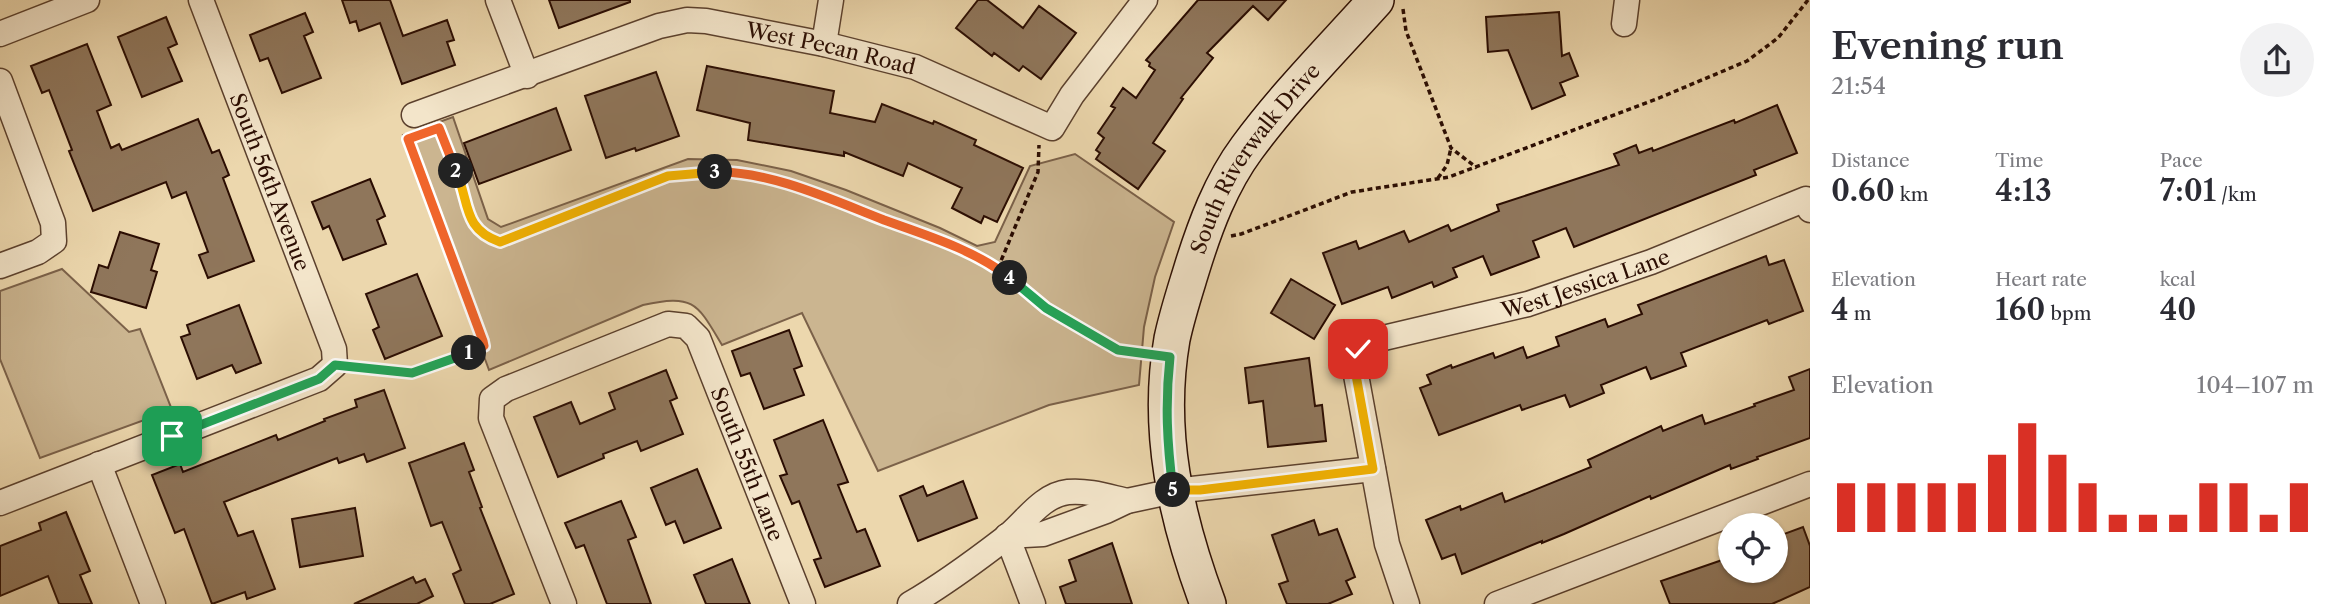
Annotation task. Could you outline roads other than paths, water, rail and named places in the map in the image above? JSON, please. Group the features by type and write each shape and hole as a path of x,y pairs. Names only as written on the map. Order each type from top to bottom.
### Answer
{"street":[{"path":"0,34 87,0"},
{"name":"South 56th Avenue","path":"99,464 319,379 335,365 334,349 201,0"},
{"path":"498,0 527,76"},
{"path":"824,44 831,0"},
{"name":"West Pecan Road","path":"426,124 527,76 659,26 687,20 706,21 824,44 915,67 1052,128 1072,95 1145,0"},
{"name":"South Riverwalk Drive","path":"1208,604 1184,534 1166,441 1166,393 1171,348 1201,241 1221,193 1246,150 1281,105 1390,2"},
{"path":"0,81 53,223 54,241 38,252 0,267"},
{"name":"West Jessica Lane","path":"1373,469 1354,364 1358,349 1375,340 1528,304 1808,204"},
{"name":"South 55th Lane","path":"564,604 491,418 492,399 506,388 668,324 686,326 698,338 803,604"},
{"path":"0,503 99,464 153,604"},
{"path":"1007,536 1043,534 1127,501 1174,491 1373,469 1387,544 1407,604"},
{"path":"1497,604 1810,484"},
{"path":"910,604 1007,536 1024,518 1052,498 1067,492 1127,501"},
{"path":"1052,498 1063,527"},
{"path":"1007,536 1033,604"}]}
